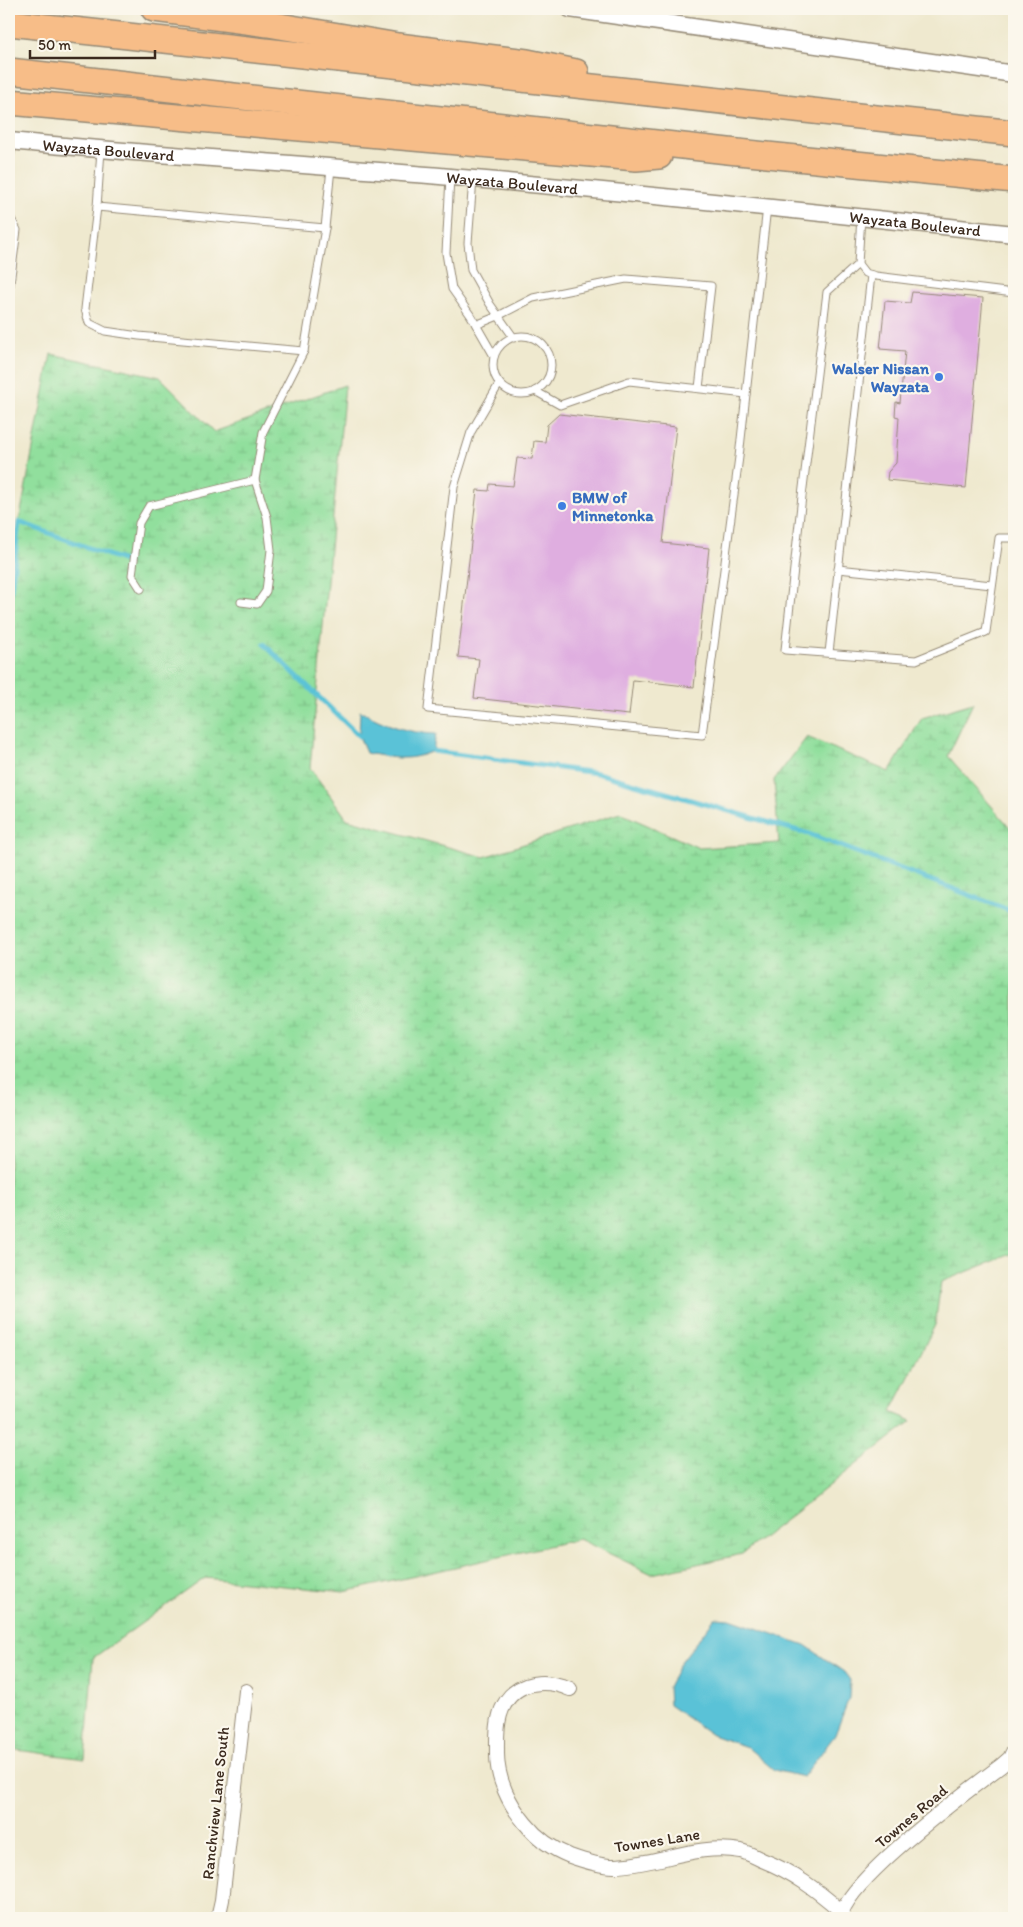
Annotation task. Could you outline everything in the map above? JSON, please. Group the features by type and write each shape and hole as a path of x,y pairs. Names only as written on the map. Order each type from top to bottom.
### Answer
{"highway":[{"path":"154,9 268,24 398,46 528,62 706,100"},
{"path":"9,23 1014,133"},
{"path":"9,71 728,151 1014,180"},
{"path":"9,102 636,158 728,151"}],"street":[{"path":"570,9 1014,74"},
{"name":"Wayzata Boulevard","path":"10,142 473,179 767,207 1014,234"},
{"name":"Townes Lane","path":"570,1689 557,1684 542,1682 526,1686 514,1693 503,1706 498,1733 497,1761 504,1788 518,1814 535,1835 559,1852 585,1862 613,1866 688,1852 716,1849 743,1852 791,1873 814,1888 841,1915"},
{"name":"Ranchview Lane South","path":"218,1918 222,1900 246,1691"},
{"name":"Townes Road","path":"841,1915 856,1890 875,1869 897,1849 1002,1765 1010,1758 1014,1750"}],"lane":[{"path":"9,170 10,142"},
{"path":"101,150 85,309 89,323 105,331 139,336 304,350"},
{"path":"241,602 257,604 266,591 271,550 267,517 255,480 263,432 304,350 325,228 331,168"},
{"path":"450,177 446,253 452,289 494,356"},
{"path":"473,179 468,243 471,270 498,316 514,338"},
{"path":"96,207 325,228"},
{"path":"499,384 471,432 454,487 428,709 702,735 746,394 767,207"},
{"path":"9,215 17,230 9,291"},
{"path":"861,217 858,264 827,292 803,486 786,650 916,660 986,632 999,538 1014,538"},
{"path":"858,264 866,273 871,275 1014,293"},
{"path":"829,653 871,275"},
{"path":"476,325 533,298 626,279 711,286 699,388"},
{"path":"524,337 533,339 547,351 550,359 548,378 535,391 526,394 516,394 507,390 499,384 494,376 492,366 494,356 499,347 506,341 514,338 524,337"},
{"path":"535,391 560,405 629,381 746,394"},
{"path":"141,589 132,575 139,523 149,506 255,480"},
{"path":"838,570 992,585"}],"green space":[{"path":"51,354 160,377 214,432 345,385 310,768 347,819 484,857 620,813 699,848 779,843 774,780 807,737 889,772 922,718 973,703 948,756 1014,832 1014,1253 941,1282 935,1325 891,1412 912,1421 742,1554 652,1574 579,1539 344,1592 205,1578 93,1658 85,1759 9,1749 9,607 19,522"}],"water":[{"path":"360,711 397,727 416,732 436,734 433,751 408,758 366,753 359,736"},
{"path":"715,1618 730,1619 805,1645 844,1672 850,1680 849,1698 835,1735 803,1777 774,1770 747,1747 712,1735 669,1705 668,1687 680,1663"}],"building":[{"name":"Walser Nissan Wayzata","path":"912,292 983,298 966,488 887,480 888,472 896,463 899,417 895,416 896,402 900,403 905,351 880,349 885,301 910,303"},
{"path":"559,414 676,427 663,543 709,548 694,687 633,680 629,715 474,698 479,659 458,657 477,490 489,491 490,484 513,486 517,458 532,459 534,441 545,442 547,425"}],"waterway":[{"path":"9,607 19,522 127,562"},
{"path":"264,644 359,736"},
{"path":"433,751 597,773 809,834 1014,912"}],"place":[{"name":"Walser Nissan Wayzata","path":"939,377"},
{"name":"BMW of Minnetonka","path":"562,506"}]}
